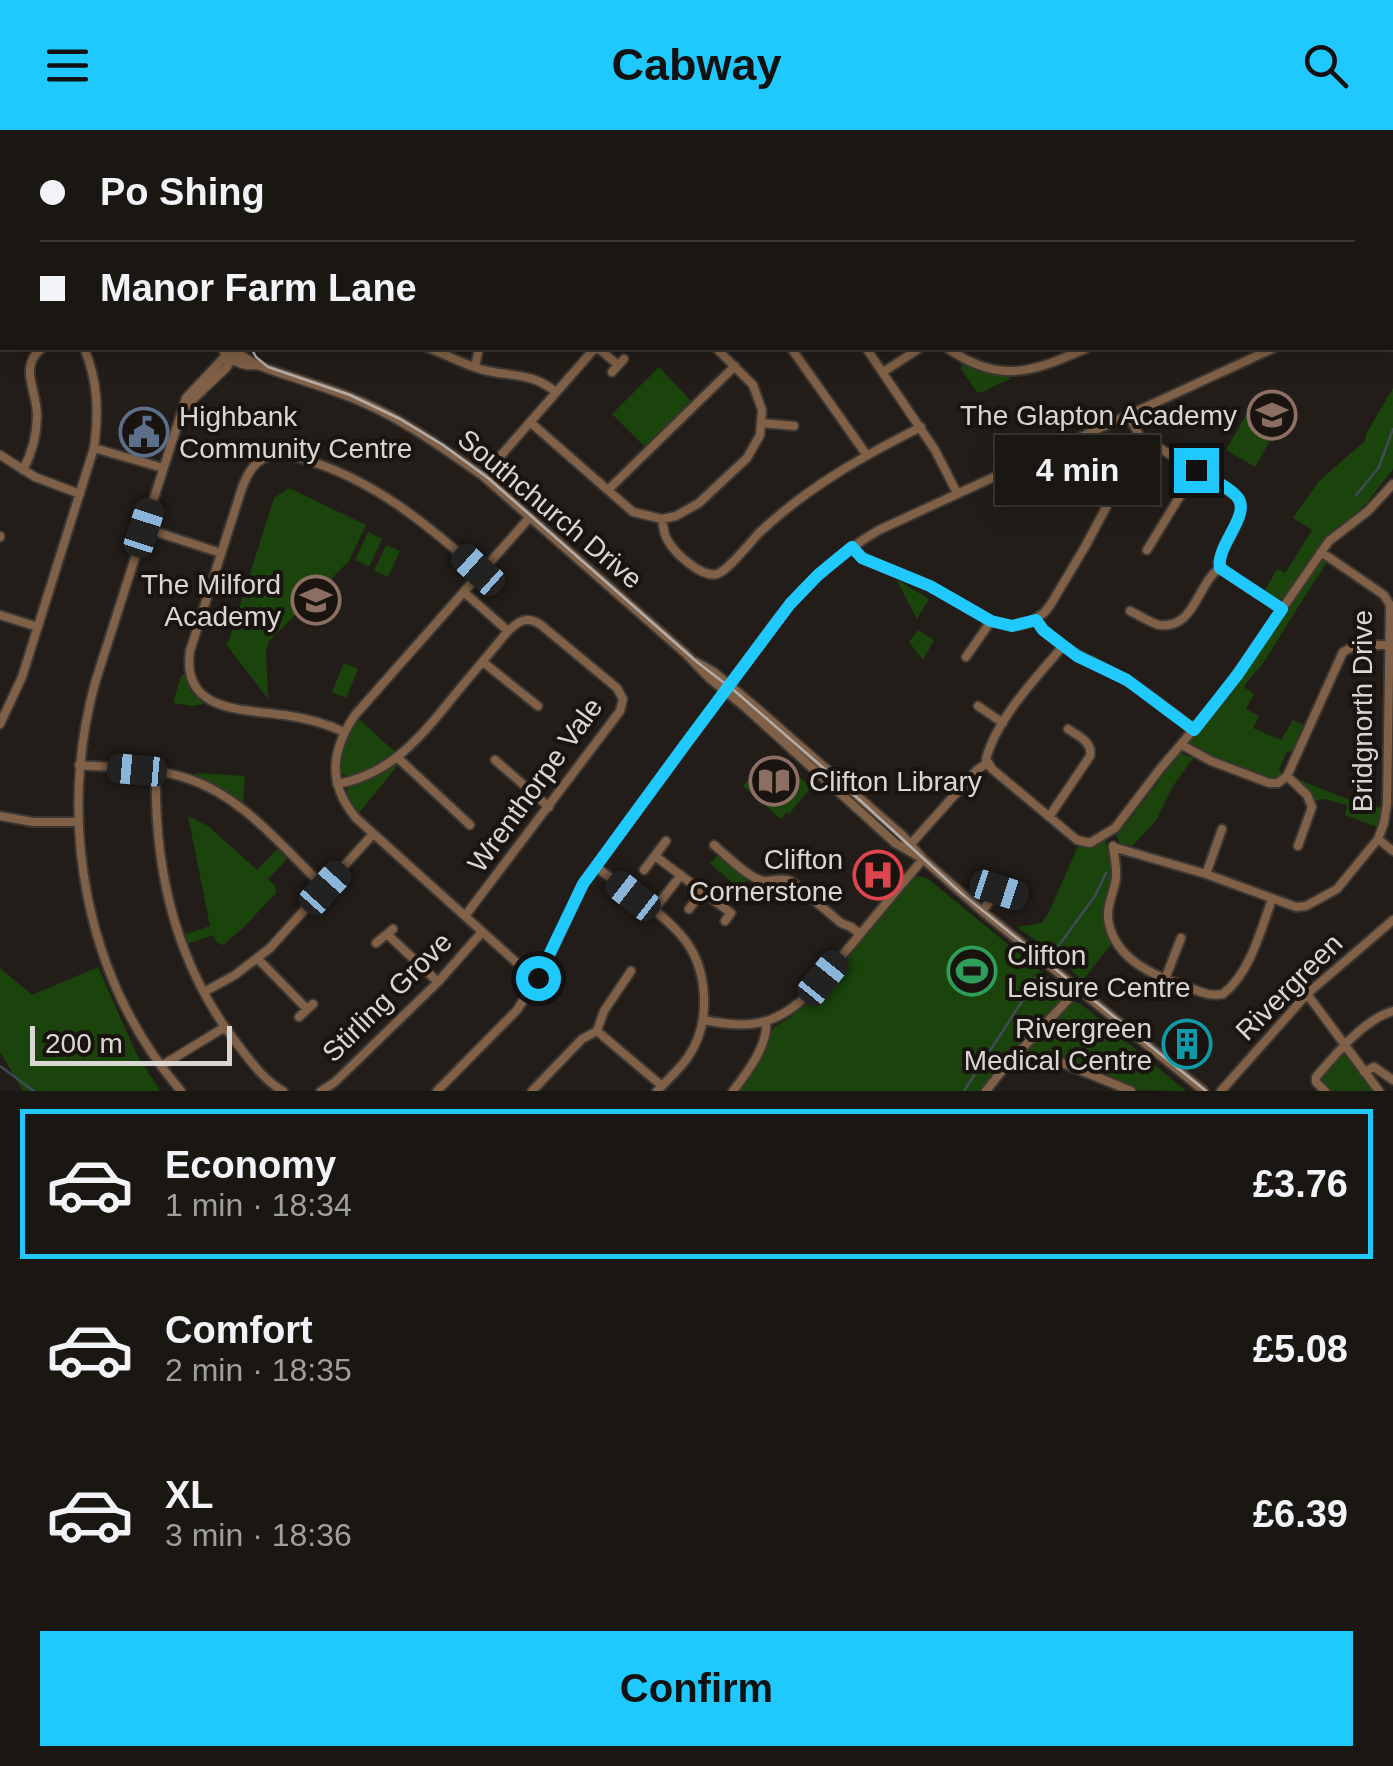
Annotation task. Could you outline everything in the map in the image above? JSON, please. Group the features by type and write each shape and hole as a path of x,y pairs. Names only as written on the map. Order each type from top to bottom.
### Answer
{"street":[{"path":"146,130 181,130"},
{"path":"23,470 36,425 30,364 40,350"},
{"path":"0,724 22,677 94,448 97,392 85,350"},
{"path":"433,350 489,372 527,376 556,392"},
{"path":"476,367 479,350"},
{"path":"483,476 594,350"},
{"path":"598,350 618,366"},
{"path":"530,422 633,512 662,519 688,511 747,458 760,435 762,410 753,385 718,350"},
{"path":"792,350 866,454"},
{"path":"867,350 921,427 957,493"},
{"path":"883,372 917,350"},
{"path":"950,350 982,367 1015,372 1044,367 1082,350"},
{"path":"437,1091 506,1022 537,981 574,902 596,867 798,594 831,563 880,530 1270,350"},
{"path":"181,1091 134,1022 102,950 87,895 78,822 79,766 95,682 182,409 230,352"},
{"name":"Southchurch Drive","path":"230,352 387,414 483,476 692,659 708,668 895,843 908,847 1204,1091"},
{"name":"Southchurch Drive","path":"230,352 250,366 258,365"},
{"path":"608,490 734,366"},
{"path":"1128,414 1140,441 1196,470 1235,494 1241,503 1240,516 1219,557 1220,568"},
{"path":"762,424 794,426"},
{"path":"662,519 669,544 701,572 717,574 793,502 866,454 921,427"},
{"path":"852,547 862,558 930,586 991,621 1012,626 1036,620 1051,604 1086,545 1140,441"},
{"path":"94,448 163,468"},
{"path":"0,454 50,484 80,494"},
{"path":"344,732 305,718 218,705 198,691 188,667 249,471 268,456 284,454 340,472 427,524 481,572"},
{"path":"1147,550 1196,470"},
{"path":"1062,646 1003,723 986,755 987,763 1082,842 1097,840 1109,833 1238,674 1329,541 1378,502 1393,484"},
{"path":"530,517 355,715 336,755 337,784 347,806 537,981"},
{"path":"144,528 221,553"},
{"name":"Bridgnorth Drive","path":"1113,846 1301,907 1332,894 1378,839 1387,804 1391,610 1388,600 1321,552"},
{"path":"1220,568 1282,609"},
{"path":"1130,611 1158,625 1180,621 1220,568"},
{"path":"337,784 371,774 398,758 508,631 464,592"},
{"path":"0,614 38,626"},
{"name":"Wrenthorpe Vale","path":"465,916 620,711 623,699 618,688 536,621 521,620 508,631"},
{"path":"1036,620 1062,646 1127,680 1194,730"},
{"path":"964,659 991,621"},
{"path":"1182,745 1211,762 1269,783 1278,782 1287,776 1343,652 1356,645 1390,646"},
{"path":"483,662 538,706"},
{"path":"977,706 1003,723"},
{"path":"1049,817 1090,756 1088,743 1068,729"},
{"path":"398,758 460,821 470,826"},
{"path":"495,760 548,808"},
{"path":"908,847 987,763"},
{"path":"79,766 156,772 186,778 214,790 231,800 325,888"},
{"path":"156,772 155,813 161,870 180,942 225,1027 260,1072 282,1091"},
{"path":"1287,776 1307,796 1312,808 1298,846"},
{"path":"0,816 32,822 78,822"},
{"path":"1206,874 1222,828"},
{"path":"1109,833 1116,870 1108,907 1110,930 1139,966 1165,979 1208,995 1223,994 1235,982 1250,954 1272,899"},
{"path":"204,992 258,960 373,834"},
{"path":"1378,839 1393,851"},
{"path":"644,870 666,841"},
{"path":"721,847 756,878 791,880 841,923 860,934"},
{"path":"655,856 731,914 725,921"},
{"path":"702,1020 743,1025 766,1021 802,1002 923,860"},
{"path":"596,867 682,936 695,958 704,992 702,1020 691,1052 660,1088 597,1031"},
{"path":"653,912 681,875"},
{"path":"982,910 999,890 1002,879"},
{"path":"999,890 1019,896"},
{"path":"689,908 702,892"},
{"name":"Rivergreen","path":"1221,1091 1307,994 1393,920"},
{"path":"376,942 390,931 438,982"},
{"name":"Stirling Grove","path":"321,1091 438,982 482,932"},
{"path":"1165,979 1176,943"},
{"path":"258,960 310,1006 298,1018"},
{"path":"532,1091 582,1039 597,1031 604,1011 631,970"},
{"path":"986,1091 1078,989"},
{"path":"1307,994 1378,1091"},
{"path":"1325,1091 1316,1077 1344,1044 1393,1011"},
{"path":"732,1091 763,1041 766,1021"},
{"path":"162,1066 225,1027"},
{"path":"1057,1059 1131,1091"},
{"path":"1364,1072 1374,1067 1393,1080"},
{"path":"1097,1091 1102,1080"}],"green space":[{"path":"962,363 1012,378 977,392 961,369"},
{"path":"659,367 691,401 645,447 612,414"},
{"path":"1393,388 1393,469 1366,504 1325,538 1284,598 1277,600 1264,592 1277,569 1285,573 1312,530 1293,518 1319,481 1365,441"},
{"path":"1256,397 1285,414 1255,467 1226,450"},
{"path":"289,488 366,525 349,561 269,641 268,699 225,643 274,498"},
{"path":"368,532 382,539 369,567 355,560"},
{"path":"386,545 400,551 388,577 374,571"},
{"path":"1324,560 1327,562 1268,656 1244,687 1254,694 1246,709 1259,716 1253,728 1281,740 1293,720 1303,725 1279,770 1283,773 1278,778 1262,776 1192,747 1190,742 1231,694"},
{"path":"896,579 929,599 917,619 898,583"},
{"path":"918,630 934,640 923,660 909,642"},
{"path":"344,663 358,669 346,698 332,692"},
{"path":"184,674 191,692 204,704 173,703"},
{"path":"359,719 395,754 349,778 341,773 341,751"},
{"path":"1180,753 1193,758 1173,786 1156,821 1132,846 1120,843 1116,835"},
{"path":"399,764 358,814 346,793 348,788"},
{"path":"195,775 245,776 243,806"},
{"path":"800,778 811,787 781,819 743,786 749,779 778,803"},
{"path":"1297,779 1381,808 1377,827 1345,815 1347,805 1324,799 1313,801"},
{"path":"188,816 208,826 257,870 277,849 287,859 268,879 276,893 223,945 213,935 187,944 183,935 210,926"},
{"path":"1105,840 1113,872 1103,909 1113,942 1082,981 1059,957 1017,927 1042,923 1078,846 1094,847"},
{"path":"719,853 750,877 741,889 710,864"},
{"path":"915,876 927,878 1065,991 1067,997 980,1091 738,1091 774,1027 810,1000"},
{"path":"98,967 136,1053 160,1091 23,1091 0,1052 0,968 32,995"},
{"path":"1074,1002 1186,1091 1134,1090 1062,1060 1063,1056 1058,1054 1050,1061 1026,1051"},
{"path":"1342,1052 1373,1091 1329,1091 1321,1085 1318,1078"}],"waterway":[{"path":"1356,495 1379,467 1393,429"},
{"path":"1054,952 1095,896 1106,873"},
{"path":"964,1091 1039,975"},
{"path":"0,1066 34,1091"}],"tram line":[{"path":"252,350 268,367 350,395 400,419 488,478 850,791 961,893 1206,1091"}],"place":[{"name":"The Glapton Academy","path":"1272,415"},
{"name":"Highbank Community Centre","path":"144,432"},
{"name":"The Milford Academy","path":"316,600"},
{"name":"Clifton Library","path":"774,781"},
{"name":"Clifton Cornerstone","path":"878,875"},
{"name":"Clifton Leisure Centre","path":"972,971"},
{"name":"Rivergreen Medical Centre","path":"1187,1044"}],"route":[{"path":"538,978 583,884 790,604 806,585 852,547 862,558 930,586 1001,625 1020,626 1036,620 1062,646 1127,680 1194,730 1282,609 1220,568 1219,557 1242,507 1235,494 1196,470"}]}
